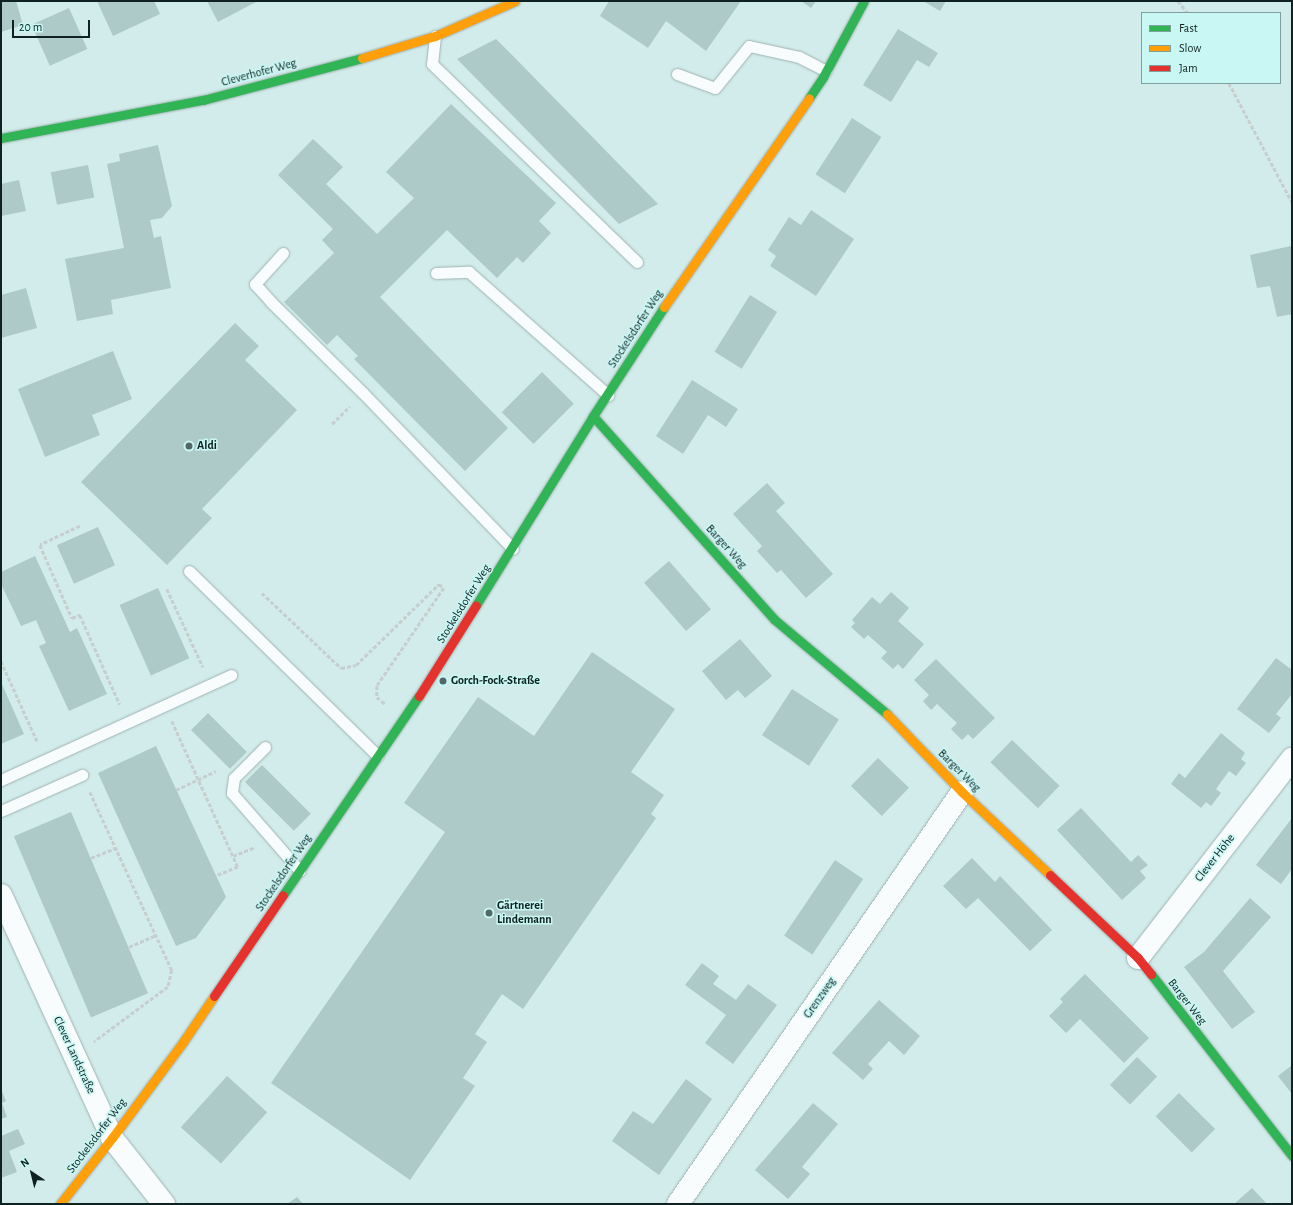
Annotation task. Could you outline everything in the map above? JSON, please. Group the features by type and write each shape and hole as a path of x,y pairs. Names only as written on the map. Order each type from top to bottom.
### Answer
{"street":[{"name":"Cleverhofer Weg","path":"1,138 203,100 360,59 435,36 514,1"},
{"name":"Stockelsdorfer Weg","path":"60,1204 112,1138 182,1042 433,676 513,549 593,416 672,295 826,71 864,1"},
{"name":"Barger Weg","path":"593,416 775,620 882,709 962,792 1138,958 1292,1156"},
{"name":"Clever Höhe","path":"1138,958 1292,759"},
{"name":"Grenzweg","path":"678,1204 962,792"},
{"name":"Clever Landstraße","path":"1,895 112,1138 164,1204"}],"lane":[{"path":"435,36 432,64 637,262"},
{"path":"677,74 716,88 749,46 799,57 826,71"},
{"path":"283,253 256,284 271,302 363,393 513,549"},
{"path":"436,273 469,272 608,395"},
{"path":"189,571 378,756"},
{"path":"1,780 231,676"},
{"path":"265,747 234,778 232,793 300,871"},
{"path":"1,811 82,775"}],"path":[{"path":"1178,1 1187,12"},
{"path":"1230,84 1292,202"},
{"path":"332,424 363,393"},
{"path":"80,526 40,545 72,618 80,615 128,722"},
{"path":"262,592 340,668 356,665 439,584 444,588 377,686 377,697 403,720"},
{"path":"167,589 212,685"},
{"path":"1,661 45,760"},
{"path":"165,724 172,721 238,867 216,876"},
{"path":"176,790 220,769 234,778"},
{"path":"75,1057 168,987 172,970 82,775"},
{"path":"91,858 116,848"},
{"path":"233,856 249,849"},
{"path":"129,946 156,935"}],"building":[{"path":"1,1 16,1 23,25 1,32"},
{"path":"97,1 154,1 160,14 113,36"},
{"path":"207,1 258,1 218,22"},
{"path":"609,1 741,1 706,51 666,21 648,48 600,16"},
{"path":"801,1 816,1 811,8"},
{"path":"923,1 946,1 940,11"},
{"path":"69,8 87,49 50,66 32,25"},
{"path":"898,29 938,53 929,67 917,60 891,102 863,85"},
{"path":"496,39 658,204 619,224 457,59"},
{"path":"451,104 556,203 539,221 551,233 523,263 517,257 497,278 447,230 380,297 508,428 465,471 354,359 358,356 337,335 327,345 284,302 334,253 322,240 333,229 278,175 313,139 343,167 326,184 377,234 414,198 386,172"},
{"path":"852,118 881,137 845,193 816,174"},
{"path":"158,145 172,206 162,218 150,220 154,238 161,236 171,288 111,300 113,314 77,321 65,259 124,248 107,164 120,161 119,154"},
{"path":"88,165 94,197 57,205 51,172"},
{"path":"19,180 26,211 1,216 1,184"},
{"path":"811,210 854,239 816,296 770,266 776,256 768,250 789,217 801,225"},
{"path":"1291,246 1292,314 1277,317 1270,286 1257,288 1250,255"},
{"path":"26,288 37,328 1,338 1,295"},
{"path":"750,295 777,312 742,369 714,352"},
{"name":"Aldi","path":"235,323 259,346 245,360 297,410 202,509 212,518 167,565 81,482"},
{"path":"113,351 132,399 92,415 100,435 45,457 18,389"},
{"path":"542,372 574,404 534,444 502,412"},
{"path":"692,380 738,409 726,427 708,415 683,454 656,436"},
{"path":"767,483 785,503 776,511 833,574 806,598 781,570 777,573 757,551 762,546 733,514"},
{"path":"98,527 115,565 74,584 57,545"},
{"path":"35,556 70,632 77,628 107,694 69,711 39,646 46,643 36,620 21,626 1,584 1,572"},
{"path":"669,561 711,609 686,631 644,583"},
{"path":"158,588 189,658 151,675 120,605"},
{"path":"891,592 909,608 898,621 924,644 903,669 898,664 893,669 881,658 887,652 868,635 864,639 851,627 855,623 852,620 872,597 880,604"},
{"path":"740,639 772,676 745,698 738,690 726,700 702,671"},
{"name":"Gärtnerei Lindemann","path":"592,652 675,709 631,772 664,795 651,814 656,818 523,1009 502,994 475,1034 487,1042 463,1078 475,1086 410,1180 271,1083 445,832 404,803 478,697 534,736"},
{"path":"1276,658 1292,670 1292,694 1276,714 1281,718 1269,733 1237,709"},
{"path":"936,659 995,718 973,739 968,734 962,740 951,729 957,723 937,704 931,710 923,701 929,695 914,680"},
{"path":"1,682 24,734 1,744"},
{"path":"792,689 839,719 809,766 762,735"},
{"path":"208,713 247,752 230,769 191,730"},
{"path":"1221,733 1245,753 1241,759 1246,763 1236,776 1229,771 1216,789 1221,793 1211,806 1206,802 1201,808 1171,784 1179,773 1185,778"},
{"path":"1012,740 1059,786 1038,808 990,762"},
{"path":"156,746 226,897 196,938 176,946 98,773"},
{"path":"878,758 909,788 882,816 851,786"},
{"path":"262,765 311,814 294,831 245,782"},
{"path":"1081,808 1131,862 1138,855 1148,865 1140,871 1146,878 1122,900 1057,830"},
{"path":"71,812 148,993 91,1018 14,836"},
{"path":"1292,818 1292,869 1281,884 1256,865"},
{"path":"972,858 995,882 1000,876 1052,930 1030,951 978,898 966,909 943,886"},
{"path":"835,860 863,879 812,954 784,935"},
{"path":"1250,898 1271,917 1223,971 1255,1012 1232,1029 1184,967 1204,952"},
{"path":"702,963 719,976 713,984 736,1000 748,984 777,1005 733,1064 705,1043 726,1015 685,985"},
{"path":"1085,974 1149,1038 1124,1063 1080,1019 1066,1033 1049,1016 1063,1002 1060,999"},
{"path":"879,1000 920,1036 904,1055 889,1041 868,1064 873,1069 863,1080 832,1053"},
{"path":"1137,1057 1157,1076 1130,1105 1110,1085"},
{"path":"1292,1065 1292,1094 1278,1076"},
{"path":"227,1076 267,1112 221,1163 181,1127"},
{"path":"686,1079 712,1099 659,1175 612,1141 633,1111 653,1124"},
{"path":"1,1089 6,1101 2,1103 7,1117 1,1119"},
{"path":"1179,1093 1215,1129 1192,1152 1156,1116"},
{"path":"813,1103 838,1124 802,1167 810,1174 788,1199 755,1170"},
{"path":"18,1129 25,1144 9,1151 17,1172 1,1178 1,1136"},
{"path":"1252,1188 1267,1204 1234,1204"},
{"path":"297,1197 303,1204 287,1204"}],"traffic: fast":[{"path":"809,98 823,77 864,1"},
{"path":"1,138 203,100 362,58"},
{"path":"476,605 593,416 664,307"},
{"path":"593,416 775,620 887,714"},
{"path":"283,895 419,696"},
{"path":"1151,974 1292,1156"}],"traffic: slow":[{"path":"362,58 435,36 515,1"},
{"path":"664,307 809,98"},
{"path":"887,714 962,792 1050,875"},
{"path":"60,1204 112,1138 183,1042 214,996"}],"traffic: jam":[{"path":"419,696 476,605"},
{"path":"1050,875 1138,958 1151,974"},
{"path":"214,996 283,895"}],"place":[{"name":"Aldi","path":"189,446"},
{"name":"Gorch-Fock-Straße","path":"443,681"},
{"name":"Gärtnerei Lindemann","path":"489,913"}]}
